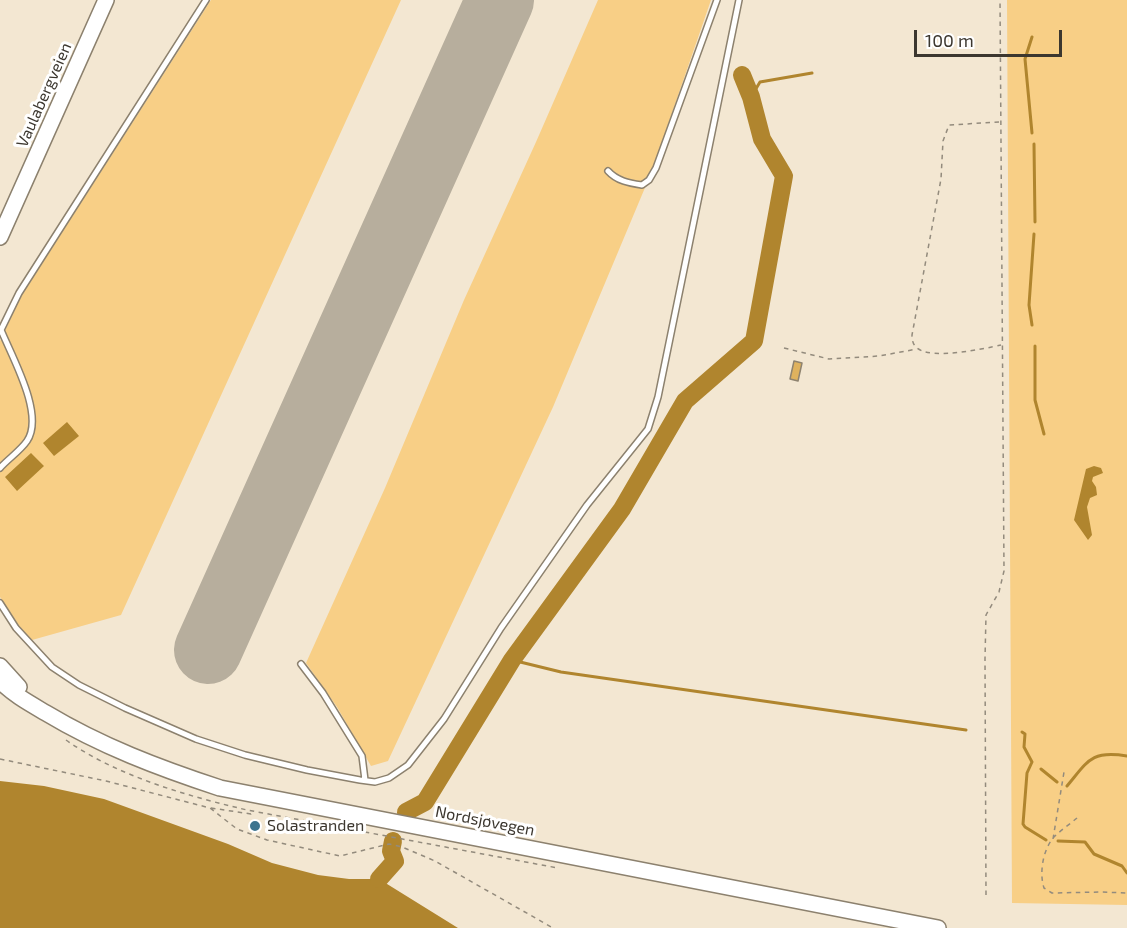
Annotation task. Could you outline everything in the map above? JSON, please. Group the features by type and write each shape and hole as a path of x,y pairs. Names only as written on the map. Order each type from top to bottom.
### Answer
{"main road":[{"name":"Vaulabergveien","path":"0,237 106,0"},
{"name":"Nordsjøvegen","path":"0,666 39,709"},
{"name":"Nordsjøvegen","path":"0,681 18,697 117,751 220,788 938,928"}],"lane":[{"path":"0,468 27,441 33,429 31,403 0,331 19,293 206,0"},
{"path":"608,171 625,182 642,185 649,180 656,168 717,0"},
{"path":"0,603 16,628 52,667 79,685 125,708 196,739 245,755 307,770 375,782 389,778 408,765 444,719 501,628 587,505 648,429 658,397 739,0"},
{"path":"300,664 323,693 362,756 365,780"}],"path":[{"path":"986,895 986,615 999,592 1004,571 1000,0"},
{"path":"918,349 912,341 913,322 941,179 943,141 949,125 1000,122"},
{"path":"784,348 829,359 879,356 918,349 945,353 1002,345"},
{"path":"0,759 210,808 251,814 253,811"},
{"path":"1053,838 1064,772"},
{"path":"210,808 237,829 267,840 340,856 389,844 402,847 435,861 553,928"},
{"path":"1077,818 1053,838 1048,846 1040,876 1044,888 1052,893 1100,891 1127,893"}],"shaded area":[{"path":"211,0 401,0 121,615 32,640 20,627 0,597 0,341 22,295"},
{"path":"598,0 711,0 652,171 553,407 388,761 371,766 337,707 306,663"},
{"path":"1007,0 1127,0 1127,905 1012,903"},
{"path":"67,422 79,436 54,456 43,443"},
{"path":"31,453 44,466 17,491 5,477"},
{"path":"1094,466 1101,468 1103,473 1093,477 1092,481 1097,495 1090,498 1087,507 1092,535 1088,540 1074,520 1086,469"},
{"path":"0,781 44,786 104,799 228,844 272,863 318,875 349,879 379,879 458,928 0,928"}],"building":[{"path":"794,361 802,363 798,381 790,379"}],"waterway":[{"path":"1032,37 1025,59 1032,133"},
{"path":"751,97 760,82 812,73"},
{"path":"406,812 425,802 512,660 622,509 685,401 754,341 784,176 762,139 751,97 742,75"},
{"path":"1034,144 1035,222"},
{"path":"1032,325 1029,305 1034,234"},
{"path":"1035,346 1035,400 1044,434"},
{"path":"512,660 561,672 966,730"},
{"path":"1022,732 1025,734 1024,747 1032,762 1027,773 1023,824 1046,840"},
{"path":"1067,786 1091,759 1105,755 1127,756"},
{"path":"1041,769 1057,782"},
{"path":"379,879 395,861 391,851 393,841"},
{"path":"1058,841 1085,842 1094,854 1122,866 1127,873"}],"runway":[{"path":"208,650 500,0"}],"place":[{"name":"Solastranden","path":"255,826"}]}
